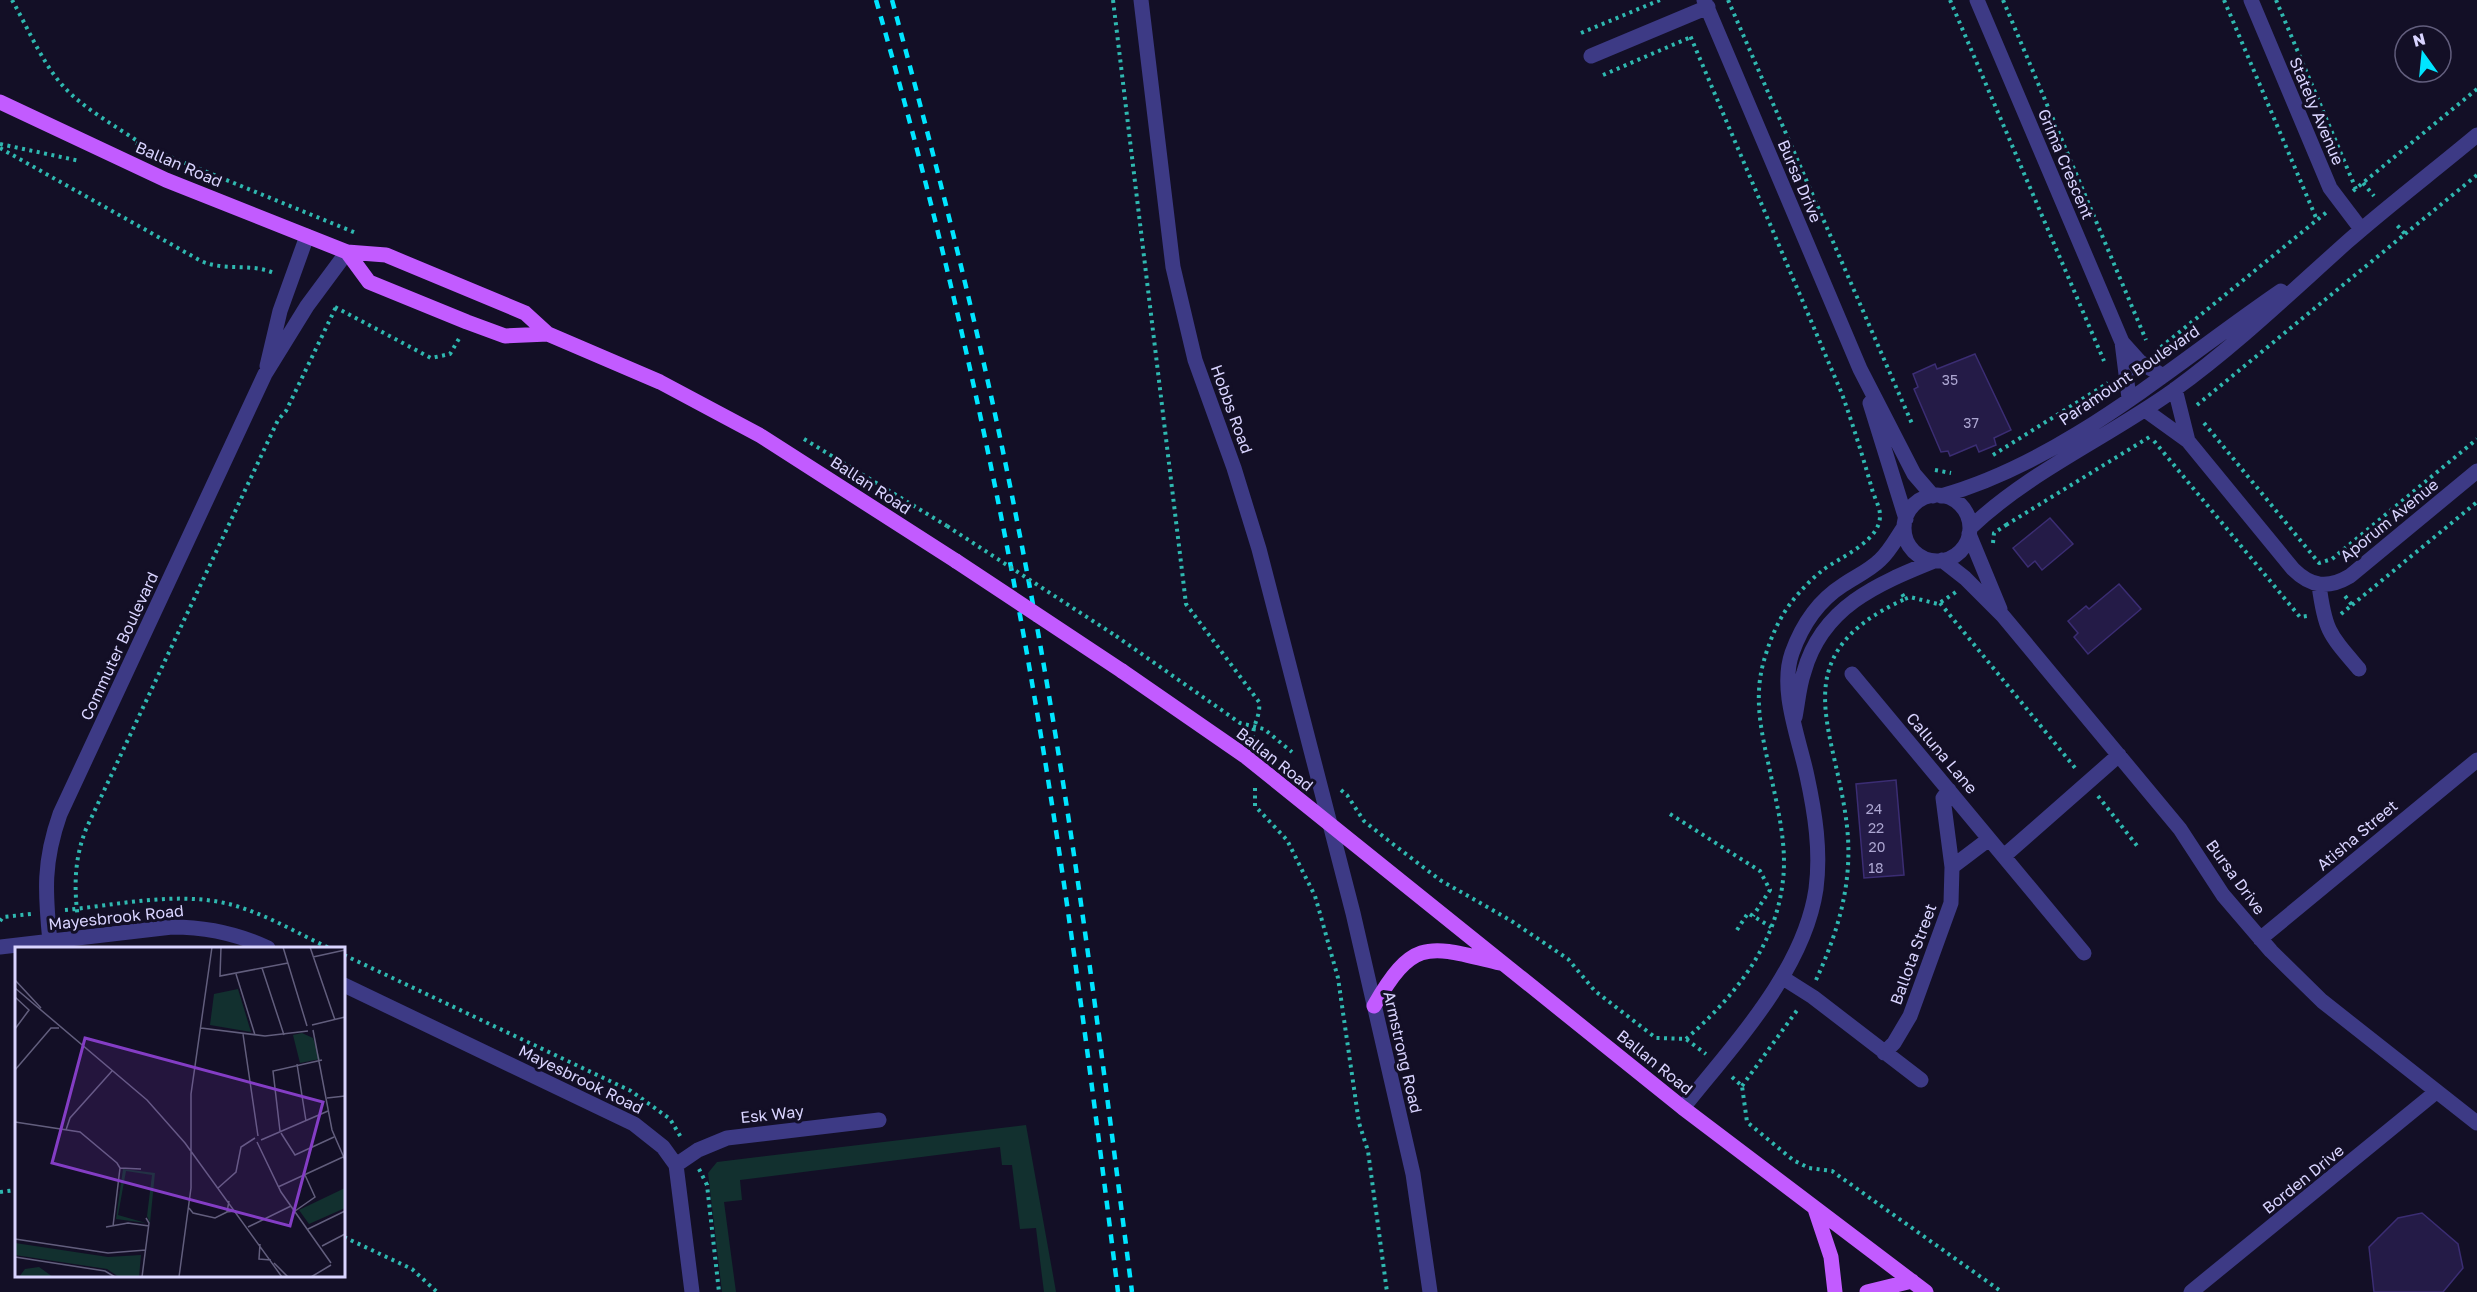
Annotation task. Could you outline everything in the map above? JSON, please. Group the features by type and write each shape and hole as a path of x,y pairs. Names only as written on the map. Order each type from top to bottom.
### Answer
{"main road":[{"name":"Ballan Road","path":"0,102 166,180 347,252 386,255 525,313 548,334 660,382 761,436 1122,671 1255,765 1683,1108 1926,1292"},
{"name":"Ballan Road","path":"347,252 369,282 467,322 505,336 548,334"},
{"path":"1374,1006 1401,964 1426,951 1444,949 1506,964"},
{"path":"1815,1209 1831,1257 1835,1292"},
{"path":"1867,1292 1912,1281"}],"street":[{"name":"Hobbs Road","path":"1141,0 1173,267 1195,360 1234,468 1259,549 1328,823"},
{"name":"Grima Crescent","path":"1977,0 2122,342 2140,362 2163,376"},
{"name":"Stately Avenue","path":"2251,0 2330,188 2361,230"},
{"name":"Bursa Drive","path":"1591,56 1682,18 1706,4 1860,369 1914,474 1937,496"},
{"name":"Paramount Boulevard","path":"1970,531 1995,504 2022,485 2145,410 2175,389 2270,312 2361,230 2477,135"},
{"name":"Commuter Boulevard","path":"265,375 290,281 307,236"},
{"name":"Commuter Boulevard","path":"50,942 46,880 48,847 60,814 265,375 315,296 347,252"},
{"name":"Paramount Boulevard","path":"1937,496 1982,484 2046,452 2163,376 2326,261"},
{"name":"Grima Crescent","path":"2122,342 2120,376 2128,398"},
{"name":"Bursa Drive","path":"1860,369 1905,523"},
{"path":"2175,389 2188,441"},
{"path":"2145,410 2188,441 2301,578 2319,585 2323,615 2329,634 2359,669"},
{"name":"Aporum Avenue","path":"2319,585 2336,585 2350,576 2477,471"},
{"path":"1683,1108 1783,978 1812,907 1818,864 1814,816 1795,720 1787,695 1786,678 1791,655 1802,628 1820,604 1881,559 1905,523 1913,506 1937,496 1958,503 1969,519 1970,531 1957,554 1893,578 1863,593 1844,607 1826,627 1813,647 1803,672 1795,720"},
{"path":"1905,523 1905,537 1916,553 1938,560"},
{"name":"Bursa Drive","path":"1970,531 1977,558 2003,616"},
{"name":"Bursa Drive","path":"1938,560 1965,578 2003,616 2180,829 2223,895 2260,939 2322,1001 2477,1124"},
{"name":"Calluna Lane","path":"1852,674 2084,953"},
{"path":"2004,856 2119,755"},
{"name":"Atisha Street","path":"2260,939 2477,760"},
{"name":"Ballota Street","path":"1884,1053 1894,1043 1910,1016 1951,903 1952,867 1943,798 1949,790"},
{"name":"Armstrong Road","path":"1328,823 1413,1174 1430,1292"},
{"path":"1952,867 1989,839"},
{"name":"Mayesbrook Road","path":"0,947 195,927 266,947"},
{"path":"1783,978 1808,994 1921,1080"},
{"name":"Mayesbrook Road","path":"345,985 634,1124 663,1147 676,1165"},
{"name":"Borden Drive","path":"2191,1292 2436,1092"},
{"name":"Esk Way","path":"676,1165 698,1150 727,1138 879,1120"},
{"path":"676,1165 692,1292"}],"path":[{"path":"12,0 53,74 64,87 78,100 150,149"},
{"path":"1113,0 1186,604 1259,702 1260,715 1252,727 1255,806 1287,840 1316,896 1338,978 1359,1123 1372,1178 1387,1292"},
{"path":"1581,33 1660,0"},
{"path":"1728,0 1915,430"},
{"path":"1950,0 2120,376 1990,457"},
{"path":"2003,0 2152,354 2477,89"},
{"path":"2224,0 2317,220"},
{"path":"2276,0 2356,189"},
{"path":"1682,18 1837,383 1860,446 1880,516 1877,528 1866,540 1821,571 1799,593 1783,614 1768,645 1762,670 1759,712 1783,849 1783,880 1771,927 1757,957 1732,994 1686,1039"},
{"path":"1603,75 1690,37"},
{"path":"0,148 201,261 225,268 262,268 290,281"},
{"path":"2405,234 2477,176"},
{"path":"315,296 431,358 450,354 457,345 467,322"},
{"path":"80,938 74,878 80,845 86,829 278,420 286,411 336,307"},
{"path":"2200,418 2319,563 2332,560 2477,439"},
{"path":"2352,605 2477,502"},
{"path":"946,526 1116,636 1240,723 1264,729 1314,769"},
{"path":"1866,540 1881,559"},
{"path":"1742,1086 1808,994 1830,950 1843,908 1848,872 1843,799 1823,698 1827,672 1848,634 1862,622 1905,599 1893,578"},
{"path":"1940,603 2138,847"},
{"path":"1339,789 1347,795 1364,821 1440,880 1510,920 1568,959 1596,991 1656,1038 1686,1039 1718,1064 1742,1086 1747,1122 1793,1160 1809,1168 1832,1171 2002,1292"},
{"path":"1670,814 1760,871 1770,890 1753,916"},
{"path":"1737,930 1748,913 1771,927"},
{"path":"0,1192 15,1190"},
{"path":"345,1237 412,1269 437,1292"}],"green space":[{"path":"1026,1125 1056,1292 1044,1292 1036,1228 1020,1229 1012,1165 1002,1165 1000,1147 740,1180 742,1200 724,1202 736,1292 722,1292 708,1173 717,1162"}],"building":[{"path":"1975,354 2011,430 1994,438 1996,445 1979,452 1976,445 1950,456 1948,451 1941,452 1914,389 1918,387 1913,374 1935,364 1937,369"},
{"path":"2050,518 2073,544 2042,570 2035,561 2028,567 2013,548"},
{"path":"2119,584 2141,609 2088,654 2074,637 2078,633 2068,621 2086,606 2089,609"},
{"path":"1896,780 1904,875 1864,878 1856,784"},
{"path":"2422,1213 2458,1244 2463,1268 2443,1292 2374,1292 2369,1247 2398,1218"}],"railway":[{"path":"876,0 926,183 970,368 1009,555 1042,742 1063,879 1118,1292"},
{"path":"892,0 975,325 1004,455 1035,617 1081,905 1132,1292"}]}
